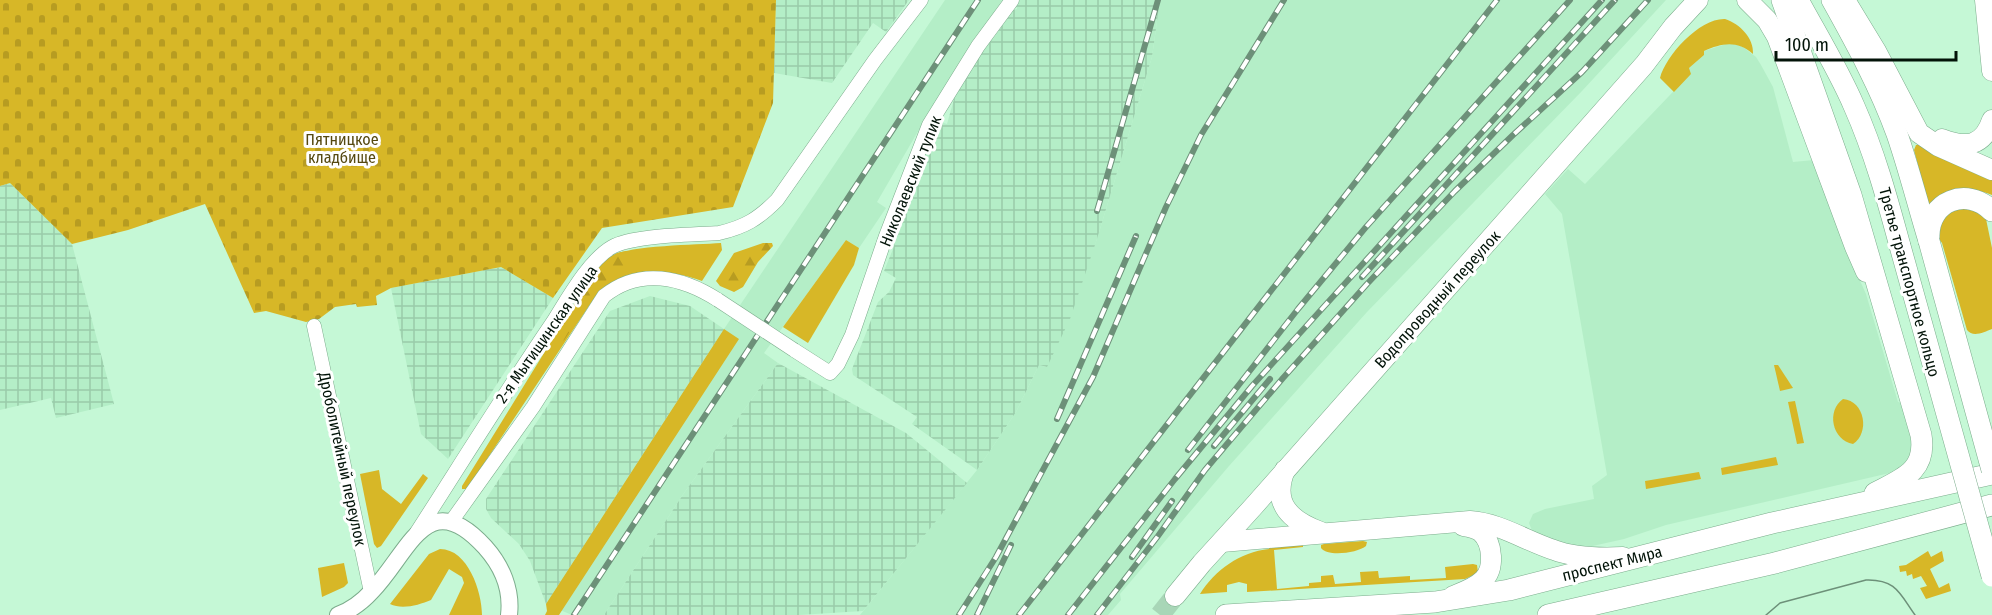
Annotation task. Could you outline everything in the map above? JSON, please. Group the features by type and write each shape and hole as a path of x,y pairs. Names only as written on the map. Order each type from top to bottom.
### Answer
{"main road":[{"name":"Водопроводный переулок","path":"1175,596 1637,74 1672,27 1698,0"},
{"path":"1746,0 1767,21 1777,37 1855,247 1884,307"},
{"path":"1782,0 1842,167 1918,424 1922,452 1915,469 1887,487 1853,504"},
{"name":"Третье транспортное кольцо","path":"1797,0 1832,61 1854,106 1879,171 1992,576"},
{"name":"Третье транспортное кольцо","path":"1832,0 1858,46 1888,113 1906,163 1992,472"},
{"path":"1845,0 1876,51 1913,124 1927,140 1992,170"},
{"path":"1986,0 1992,71"},
{"path":"1898,92 1924,127 1951,142 1968,144 1980,140 1989,129 1992,120"},
{"path":"1929,241 1929,225 1932,219 1942,206 1950,201 1968,199 1978,201 1992,211"},
{"path":"1954,482 1992,461"},
{"path":"1285,469 1280,493 1286,510 1303,525 1324,533"},
{"name":"проспект Мира","path":"1226,615 1435,602 1509,590 1853,504 1992,472"},
{"path":"1548,615 1775,562 1992,505"},
{"path":"1222,542 1481,522 1555,551 1612,558 1649,554"},
{"path":"1435,602 1463,592 1483,581 1488,574 1491,558 1489,547 1482,533 1469,527 1439,524"}],"street":[{"name":"2-я Мытищинская улица","path":"339,615 357,605 371,592 417,532 586,272 603,254 623,243 639,240 731,230 748,224 763,214 777,200 921,0"},
{"name":"Николаевский тупик","path":"451,522 533,407 604,296 624,284 650,279 666,279 699,288 830,373 838,364 852,335 886,236 929,125 978,46 1012,0"},
{"name":"Дроболитейный переулок","path":"314,326 371,592"},
{"path":"417,532 433,523 451,522 467,530 496,560 503,572 508,591 509,615"}],"shaded area":[{"path":"776,0 909,0 886,32 873,23 832,83 774,73"},
{"path":"945,0 1002,0 924,121 877,202 886,208 859,248 846,240 764,353 778,363 684,493 604,615 572,615 546,604 724,329"},
{"path":"1020,0 1160,0 1152,57 1097,239 1070,319 1047,367 1039,365 1016,412 977,470 912,424 917,417 853,375 852,369 878,302 889,292 896,278 884,271 893,249 920,158 941,122 947,124 958,85 991,38 993,39 1013,10 1017,9 1016,6"},
{"path":"1160,0 1666,0 1582,91 1367,312 1229,466 1120,594 1121,600 1108,615 860,615 977,470 1016,412 1039,365 1046,367 1097,239 1152,57"},
{"path":"1726,44 1743,47 1756,57 1761,65 1773,87 1793,162 1814,160 1866,294 1898,402 1904,403 1914,442 1912,458 1894,472 1666,525 1624,539 1588,547 1577,548 1533,533 1529,523 1533,514 1545,509 1594,499 1592,486 1607,475 1562,214 1545,194 1568,169 1585,184 1690,74 1689,68 1704,55 1704,51"},
{"path":"10,183 72,244 114,404 56,418 51,398 0,410 0,186"},
{"path":"501,267 553,298 448,459 421,434 391,288"},
{"path":"650,296 690,306 724,329 546,604 530,561 519,544 491,518 486,509 486,499 610,311"},
{"path":"778,363 906,433 967,483 863,611 799,615 604,615 684,493"}],"green space":[{"name":"Пятницкое кладбище","path":"0,0 776,0 773,103 733,207 602,228 553,298 501,267 391,288 376,296 377,305 357,307 356,304 335,307 319,319 306,322 266,311 254,313 205,204 128,230 72,244 10,183 0,186"},
{"path":"1725,19 1736,24 1749,37 1753,54 1741,46 1729,44 1704,51 1704,55 1689,68 1691,74 1674,92 1660,78 1669,59 1695,31 1715,20"},
{"path":"1916,145 1992,177 1992,195 1974,191 1928,204 1914,150"},
{"path":"1971,208 1986,219 1992,248 1992,329 1975,334 1967,330 1939,239 1939,221 1952,210"},
{"path":"846,240 859,248 854,265 808,343 783,327"},
{"path":"721,243 722,250 702,281 675,274 649,272 623,277 599,291 467,489 462,489 589,280 605,261 620,252 664,246"},
{"path":"763,243 772,243 773,246 758,262 743,287 734,292 720,286 716,281 734,253"},
{"path":"626,251 635,256 638,267 616,273 598,287 561,343 556,339 564,319 580,300 602,264 617,253"},
{"path":"724,329 739,339 559,615 545,615 546,604"},
{"path":"1774,365 1778,365 1793,388 1780,391"},
{"path":"1843,399 1856,405 1863,418 1862,433 1853,444 1840,437 1834,424 1834,411"},
{"path":"1795,401 1804,443 1797,444 1788,402"},
{"path":"1776,457 1778,465 1722,475 1721,468"},
{"path":"379,470 382,489 401,504 423,474 428,478 381,546 377,548 374,544 360,474"},
{"path":"1699,472 1701,479 1646,489 1645,481"},
{"path":"1367,542 1366,546 1350,552 1336,553 1324,551 1321,548 1324,544"},
{"path":"1303,544 1303,547 1274,550 1277,589 1309,586 1309,583 1321,582 1321,576 1333,575 1335,584 1361,582 1360,572 1378,571 1379,578 1410,576 1410,580 1446,578 1445,567 1473,564 1477,565 1478,573 1465,579 1247,592 1247,584 1239,582 1227,585 1227,592 1200,594 1213,577 1238,558 1269,549 1269,545"},
{"path":"440,549 458,556 472,573 482,615 449,615 464,583 462,577 449,569 431,600 405,607 390,604 429,554"},
{"path":"1928,551 1931,557 1942,551 1944,561 1930,569 1939,588 1949,583 1951,591 1926,599 1920,588 1927,586 1921,576 1913,579 1912,574 1907,576 1906,571 1900,572 1899,566 1906,565"},
{"path":"344,563 348,583 322,597 318,568"}],"tunnel":[{"path":"1160,615 1175,596"}],"tram line":[{"path":"1766,615 1780,603 1866,580 1876,580 1891,585 1901,594 1915,615"}],"railway":[{"path":"574,615 978,0"},
{"path":"1097,211 1158,0"},
{"path":"959,615 996,557 1093,377 1166,207 1201,135 1284,0"},
{"path":"1019,615 1497,0"},
{"path":"1188,450 1298,309 1366,227 1570,0"},
{"path":"1068,615 1252,386 1602,0"},
{"path":"1362,277 1615,0"},
{"path":"1097,615 1205,470 1367,284 1455,191 1582,72 1648,0"},
{"path":"1057,419 1136,236"},
{"path":"1214,446 1270,379"},
{"path":"1132,557 1172,501"},
{"path":"977,615 1011,545"}]}
